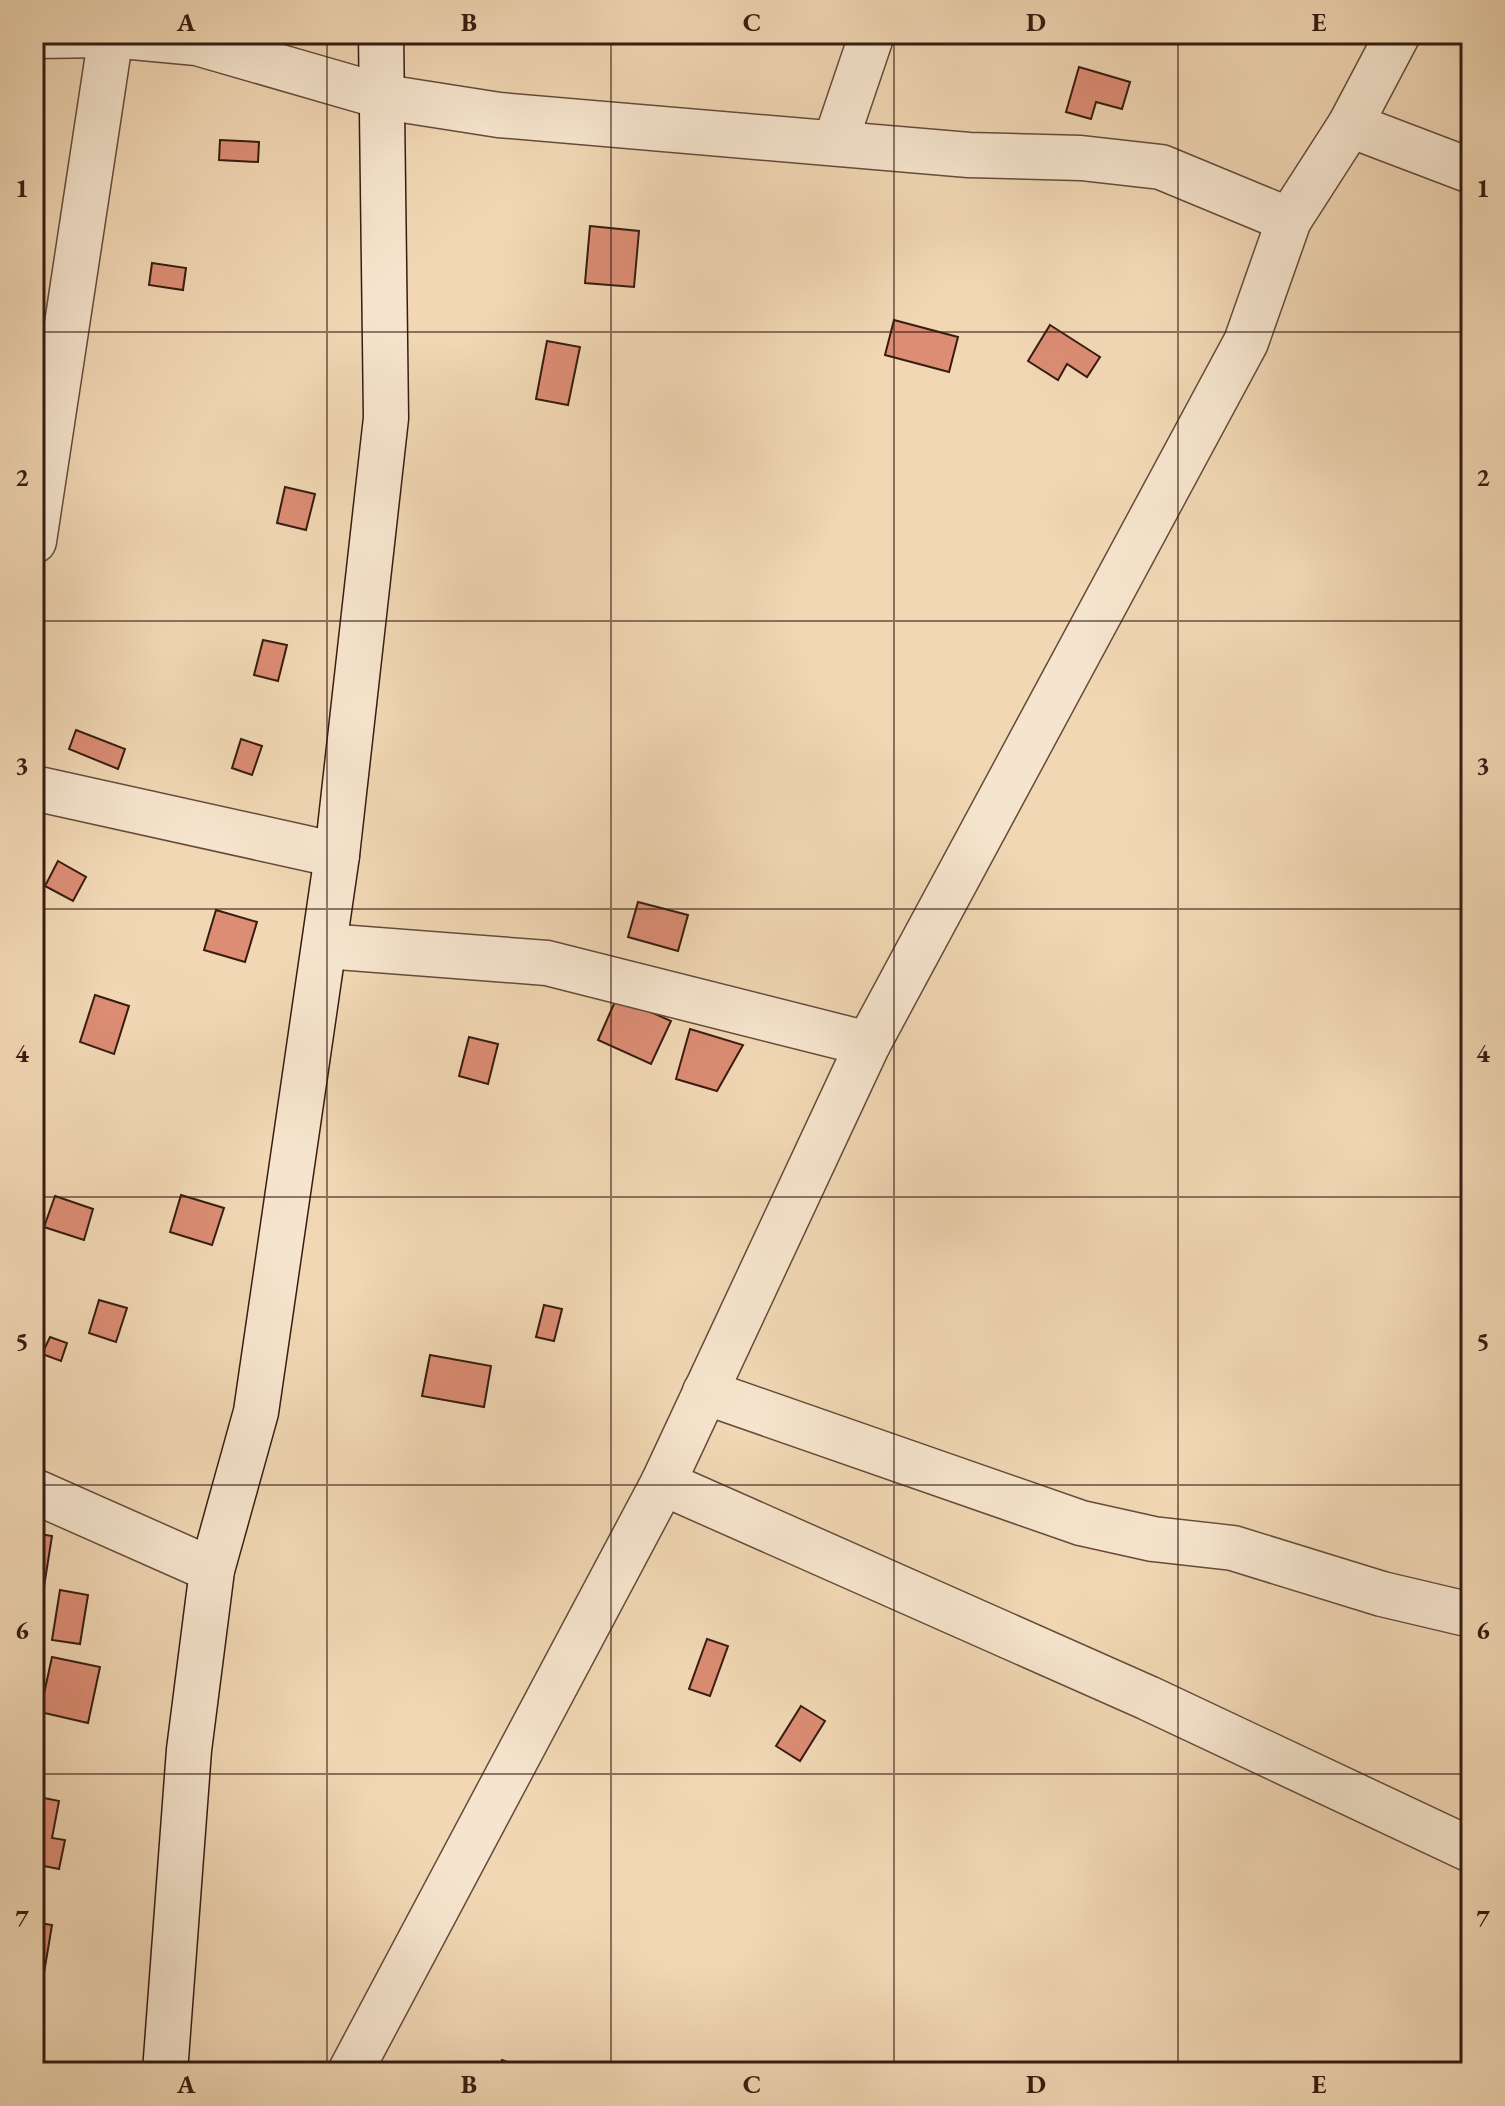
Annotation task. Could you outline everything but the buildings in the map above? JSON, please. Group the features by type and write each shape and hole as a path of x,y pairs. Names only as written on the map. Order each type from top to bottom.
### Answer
{"street":[{"path":"165,2072 189,1750 212,1570 256,1412 337,855 386,418 381,34"},
{"path":"835,143 872,34"},
{"path":"350,2072 663,1483 868,1044 1246,342 1289,220 1350,125 1398,34"},
{"path":"34,541 111,35"},
{"path":"34,36 111,35 197,43 384,97 499,115 1161,167 1289,220"},
{"path":"1350,125 1471,171"},
{"path":"34,788 337,855"},
{"path":"325,946 547,963 868,1044"},
{"path":"705,1392 1081,1523 1153,1539 1233,1548 1382,1594 1471,1615"},
{"path":"663,1483 1148,1698 1471,1850"},
{"path":"34,1491 212,1570"}]}
